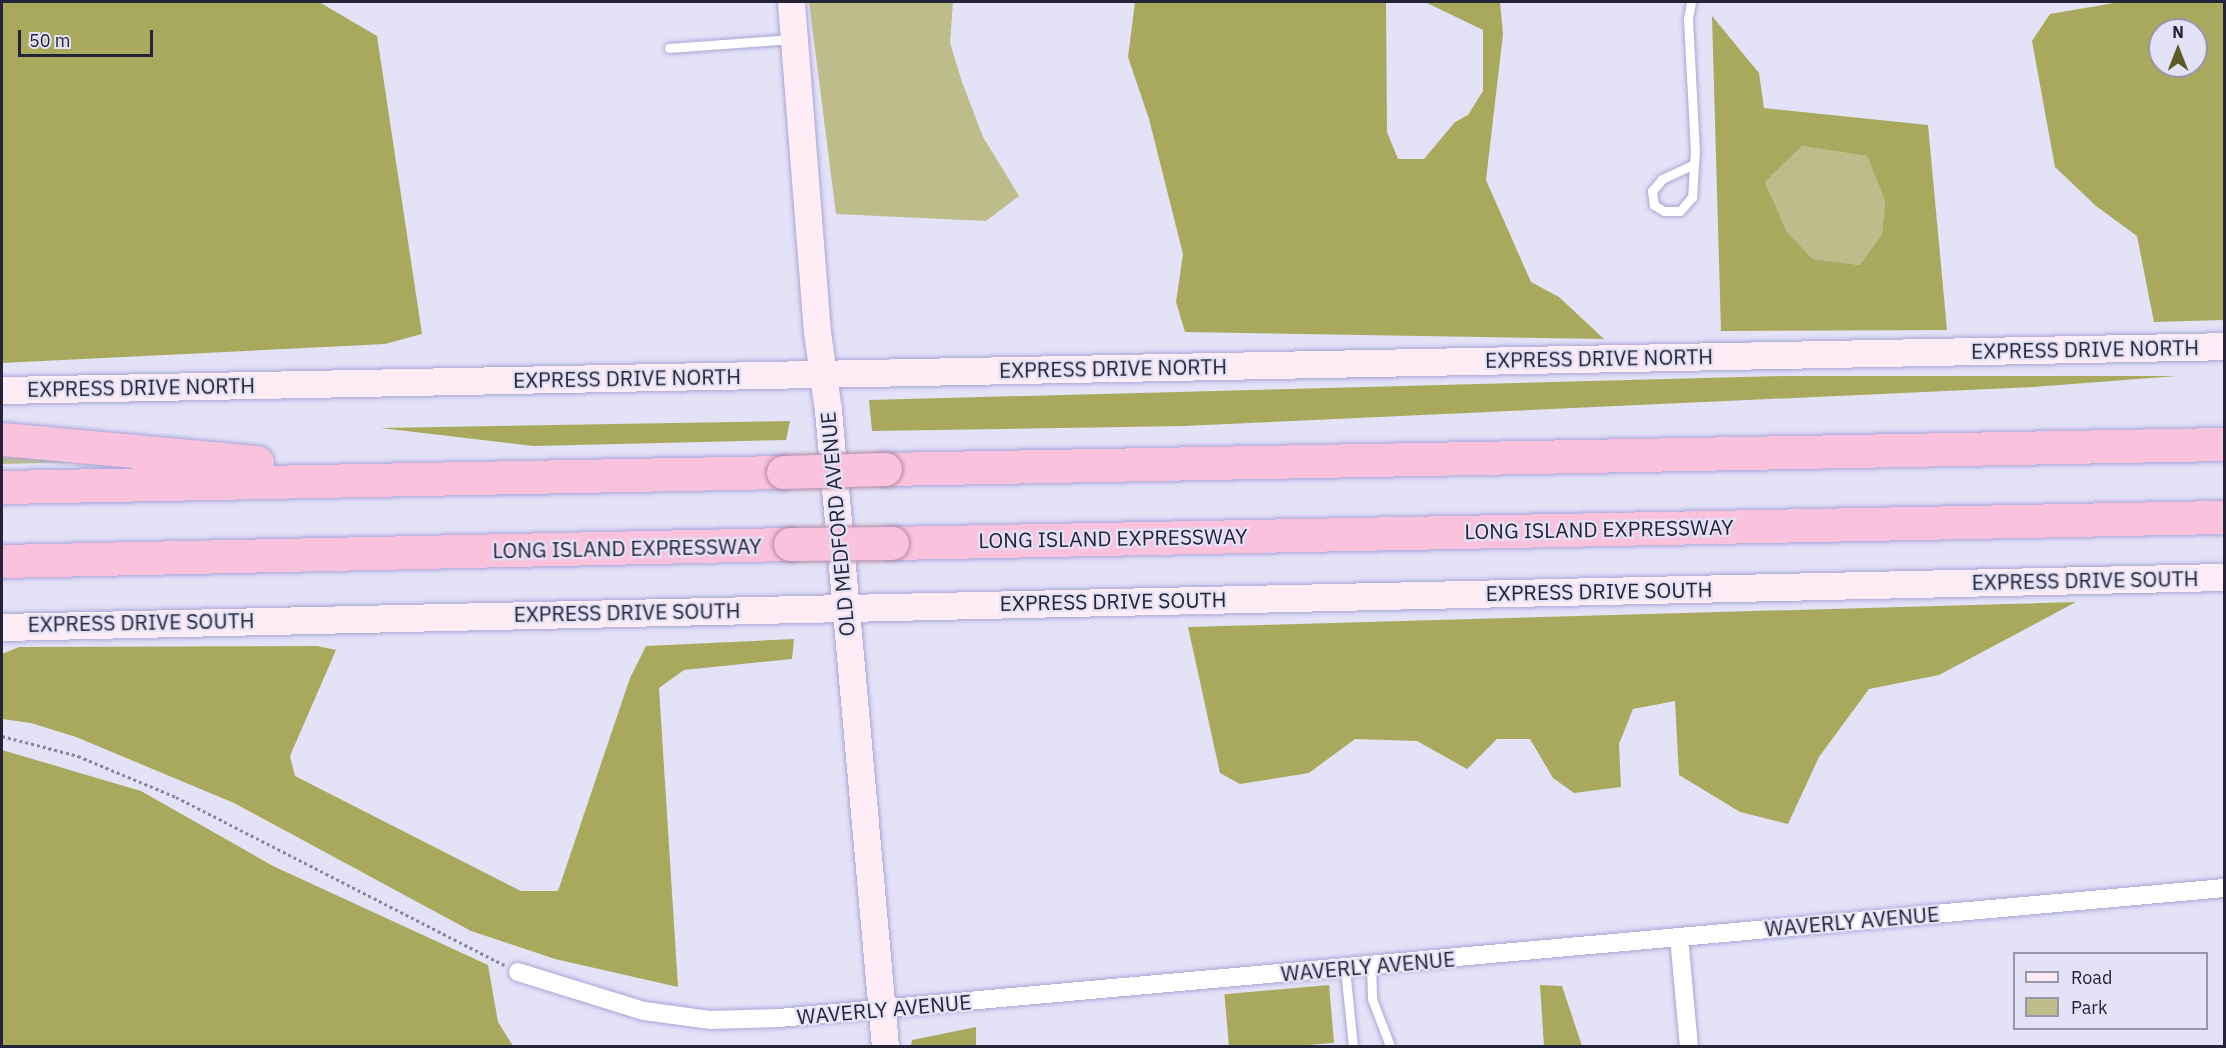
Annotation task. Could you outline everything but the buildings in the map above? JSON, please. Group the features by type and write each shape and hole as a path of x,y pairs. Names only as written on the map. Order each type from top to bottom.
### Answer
{"highway":[{"path":"2,439 447,478"},
{"path":"2,487 2224,444"},
{"name":"LONG ISLAND EXPRESSWAY","path":"2,561 2224,517"},
{"path":"2,585 208,557"}],"main road":[{"name":"OLD MEDFORD AVENUE","path":"791,2 885,1047"},
{"name":"EXPRESS DRIVE NORTH","path":"2,390 2224,346"},
{"name":"EXPRESS DRIVE SOUTH","path":"2,627 2224,577"}],"street":[{"name":"WAVERLY AVENUE","path":"518,972 644,1011 711,1020 882,1010 2224,888"},
{"path":"1679,937 1689,1047"}],"lane":[{"path":"1690,2 1688,18 1694,164 1692,197 1680,212 1664,211 1654,205 1652,190 1662,179 1694,164"},
{"path":"669,48 794,38"},
{"path":"1371,966 1372,999 1390,1047"},
{"path":"1346,969 1353,1047"}],"path":[{"path":"2,736 78,756 176,797 518,972"}],"green space":[{"path":"809,2 953,2 950,43 962,82 983,137 1019,196 986,221 836,214"},
{"path":"1802,146 1867,156 1885,201 1882,234 1860,265 1813,259 1787,232 1765,182"},
{"path":"2,453 78,462 2,464"}],"shaded area":[{"path":"2,2 319,2 377,36 422,334 385,344 2,363"},
{"path":"1135,2 1386,2 1387,132 1398,159 1424,159 1455,122 1468,115 1483,91 1483,30 1425,2 1500,2 1503,34 1486,180 1531,282 1559,297 1604,339 1185,332 1176,302 1183,254 1149,119 1128,57"},
{"path":"2120,2 2224,2 2224,320 2154,322 2137,236 2096,206 2055,167 2032,41 2050,14"},
{"path":"1712,16 1759,73 1764,108 1928,125 1947,330 1721,331","holes":["1802,146 1867,156 1885,201 1882,234 1860,265 1813,259 1787,232 1765,182"]},
{"path":"1784,376 2177,376 2033,387 1183,426 872,431 869,400"},
{"path":"790,421 786,440 533,446 381,428"},
{"path":"2076,602 1939,675 1869,689 1819,757 1788,824 1740,812 1679,775 1675,701 1633,709 1619,744 1621,787 1574,793 1553,778 1530,739 1497,739 1467,769 1417,741 1355,739 1309,773 1240,784 1220,773 1188,627"},
{"path":"794,639 792,659 684,670 659,688 678,987 555,959 471,931 234,803 76,737 31,723 2,719 2,654 19,647 317,646 336,650 290,756 295,776 521,891 558,891 630,678 646,646"},
{"path":"2,750 141,791 273,866 488,965 498,1022 513,1046 2,1046"},
{"path":"1329,985 1334,1043 1297,1046 1229,1046 1224,994"},
{"path":"1540,985 1562,986 1582,1046 1544,1046"},
{"path":"976,1027 976,1046 911,1046 912,1040"}]}
